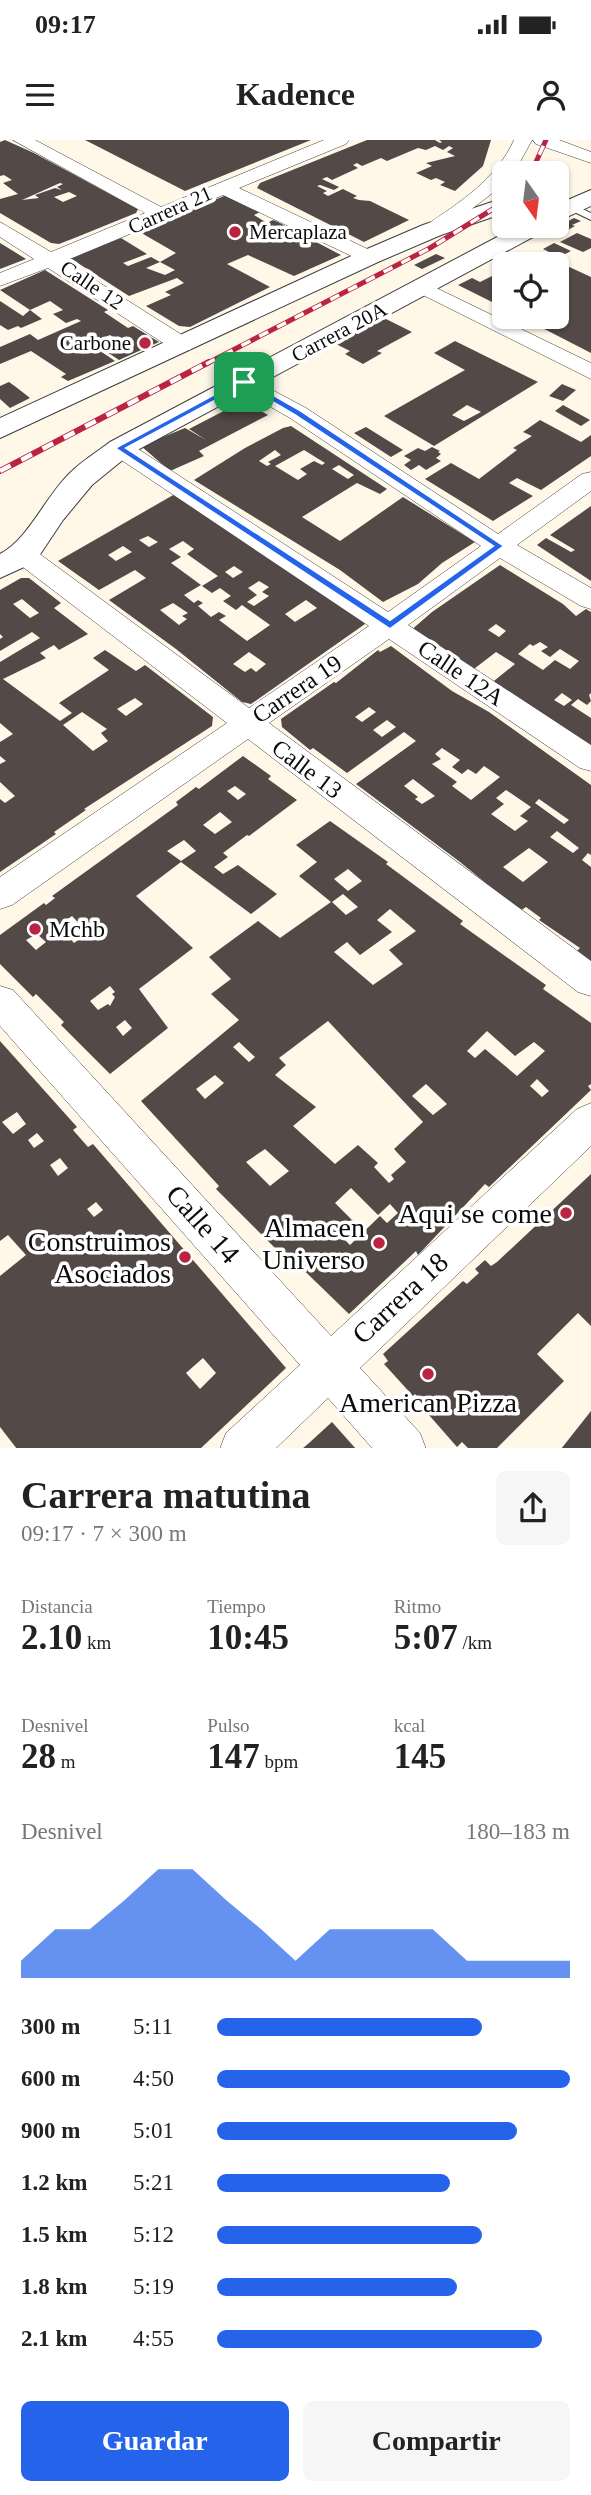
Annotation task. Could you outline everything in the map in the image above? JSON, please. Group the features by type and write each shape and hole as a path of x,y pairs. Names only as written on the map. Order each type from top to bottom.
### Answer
{"street":[{"path":"22,140 162,215"},
{"name":"Carrera 21","path":"0,280 340,140"},
{"path":"432,230 493,186 517,157 523,140"},
{"path":"541,140 564,144 591,158"},
{"name":"Carrera 20A","path":"569,204 591,175"},
{"path":"222,187 369,257"},
{"path":"0,429 369,257 432,230 492,209"},
{"name":"Calle 12","path":"0,228 182,345"},
{"name":"Carrera 20A","path":"12,562 81,479 120,448 424,288 513,238"},
{"path":"424,288 591,372"},
{"path":"244,382 298,413 499,546 591,600"},
{"name":"Calle 12A","path":"120,448 591,760"},
{"name":"Carrera 19","path":"0,895 390,625 591,479"},
{"name":"Calle 13","path":"12,562 248,723 591,981"},
{"name":"Calle 14","path":"0,1001 404,1448"},
{"name":"Carrera 18","path":"242,1448 591,1121"}],"building":[{"path":"5,140 34,153 138,209 136,213 59,244 51,243 0,213 0,199 18,194 3,183 12,180 4,175 0,176 0,142","holes":["63,184 57,187 62,190 55,188 35,195 39,198 22,200","69,192 77,196 63,202 54,197"]},
{"path":"85,140 311,140 185,191"},
{"path":"367,140 435,140 440,143 442,142 439,140 491,140 483,166 455,191 440,185 445,182 436,178 431,180 416,173 432,166 426,163 455,156 447,152 453,148 449,146 443,150 435,146 426,150 418,148 387,161 381,158 362,166 357,163 353,165 358,168 332,180 327,177 322,179 339,187 334,190 317,186 327,191 323,193 328,196 343,189 357,196 353,198 370,201 409,220 364,242 257,188 260,183"},
{"path":"229,194 262,211 254,215 267,223 273,220 278,222 341,255 294,276 248,255 227,264 270,287 190,327 179,326 146,306 171,295 165,292 184,283 177,278 129,296 70,258 121,238 147,254 123,263 128,266 151,257 160,262 176,253 138,231","holes":["160,262 175,270 165,275 146,268"]},
{"path":"574,218 581,221 569,229 569,221"},
{"path":"577,233 591,239 591,248 583,252 560,242"},
{"path":"0,243 5,246 26,259 0,269"},
{"path":"554,243 571,251 549,252 543,249"},
{"path":"436,254 445,258 422,269 414,265"},
{"path":"569,267 591,277 591,353 544,329 569,329"},
{"path":"45,270 108,310 104,312 128,328 133,326 159,342 119,360 98,346 116,339 110,335 90,344 115,361 68,381 61,377 66,374 31,351 0,364 0,347 30,334 38,340 81,321 77,319 66,323 53,314 63,310 50,301 30,310 0,290"},
{"path":"492,276 492,302 458,285 472,278 480,282"},
{"path":"0,301 23,316 30,310 42,319 8,330 0,325"},
{"path":"380,316 412,332 377,351 382,353 363,364 345,354 350,351 332,342"},
{"path":"455,341 538,382 434,446 384,416 465,370 434,353","holes":["467,405 481,412 464,421 452,415"]},
{"path":"9,382 30,398 10,408 0,399 0,386"},
{"path":"562,384 576,390 563,401 549,396"},
{"path":"243,401 268,415 199,451 204,456 170,471 141,446 185,428 206,440 189,429"},
{"path":"563,405 590,420 581,426 555,411"},
{"path":"540,420 581,442 591,435 591,456 541,490 517,478 509,483 533,496 493,521 425,479 451,463 479,479 517,450 513,448 532,436 523,432"},
{"path":"291,426 387,489 380,494 357,483 302,517 340,541 403,497 475,542 442,563 418,584 383,602 340,570 194,480 283,428","holes":["275,450 281,455 268,462 271,464 267,466 259,461","304,450 325,463 322,465 314,461 300,469 307,474 298,480 275,466","339,465 354,475 348,479 332,469"]},
{"path":"366,427 403,450 391,457 354,433"},
{"path":"432,447 440,451 438,452 441,454 436,458 441,461 426,470 419,465 411,470 404,465 411,460 404,456 418,448 425,451"},
{"path":"175,494 257,551 269,556 266,557 362,617 365,624 251,704 242,702 109,600 146,578 135,570 99,590 58,561","holes":["148,536 158,542 149,547 139,540","183,541 194,549 187,554 218,576 202,586 212,593 220,588 231,596 223,601 236,610 242,605 270,625 247,641 219,620 226,616 219,612 211,617 198,606 203,603 198,600 194,603 184,595 201,585 171,563 181,557 169,549","123,546 132,552 116,561 108,555","234,566 243,572 233,578 225,572","259,581 269,587 262,592 269,596 254,606 247,602 257,595 248,588","306,600 317,608 295,622 285,614","173,603 188,613 182,616 187,619 179,625 160,610","249,652 266,664 256,672 251,668 245,672 233,664"]},
{"path":"591,506 591,581 537,545 546,538 571,552 575,550 550,535"},
{"path":"500,565 563,604 576,616 586,609 591,612 591,701 587,705 578,699 571,705 591,718 591,754 489,685 515,664 496,652 470,672 409,632 432,612","holes":["496,624 506,631 499,637 488,630","540,642 548,647 541,651 550,657 560,649 579,661 570,669 555,660 543,670 518,654 530,644 533,646","562,693 572,700 564,706 554,700"]},
{"path":"21,578 29,578 61,603 54,608 88,634 59,650 54,645 40,653 46,658 3,679 60,721 72,713 59,703 109,670 93,658 105,650 136,671 145,665 213,717 212,726 84,809 86,810 54,832 56,834 0,872 0,799 5,803 15,796 0,782 0,764 6,761 0,756 0,742 13,734 0,723 0,662 40,638 32,632 0,651 0,639 3,637 0,634 0,590","holes":["22,599 39,613 30,618 13,604","135,698 143,704 126,716 117,709","82,712 107,729 101,733 108,741 93,751 63,725"]},
{"path":"391,646 452,691 489,712 591,785 591,855 588,853 582,860 591,867 591,962 577,951 580,948 539,920 541,918 526,907 520,911 356,784 416,741 404,732 347,773 313,748 310,750 282,727 281,719 336,683 378,650 380,652","holes":["369,707 376,712 362,722 355,717","387,720 396,727 382,737 373,730","442,748 460,760 452,767 462,774 468,769 476,774 484,766 500,777 471,800 452,786 457,782 432,764 441,759 435,754","413,779 435,796 422,804 415,799 418,797 404,786","506,790 531,807 520,816 528,821 515,831 491,814 504,804 496,798","539,799 569,820 564,824 535,803","557,831 579,848 573,853 550,837","529,848 548,862 523,882 503,867"]},
{"path":"243,756 271,776 268,779 297,800 223,853 228,857 214,867 223,874 238,865 277,894 251,914 181,862 136,896 193,948 139,989 168,1028 110,1074 61,1025 64,1022 36,994 33,997 0,964 0,935 44,903 46,905 55,898 52,896 178,805 176,802 196,787 199,789","holes":["235,786 246,794 238,800 227,791","220,812 232,822 215,834 203,825","184,840 196,851 181,861 167,851","72,916 88,933 74,943 59,925","37,934 46,942 36,950 26,940","110,986 115,997 110,1006 108,1004 98,1010 90,1001","125,1020 132,1028 123,1036 116,1027"]},
{"path":"330,821 388,862 386,864 463,921 460,924 546,985 543,989 591,1023 591,1084 588,1086 591,1090 489,1187 485,1184 418,1255 416,1251 349,1314 284,1251 280,1253 216,1189 219,1186 141,1101 239,1020 211,994 231,979 209,957 258,921 280,938 331,902 299,876 317,862 296,845","holes":["348,869 362,881 348,891 334,879","343,894 358,907 346,915 332,902","390,909 416,931 389,950 403,964 373,985 334,952 347,942 360,955 392,932 377,920","328,1021 423,1122 394,1149 406,1162 391,1175 394,1179 389,1183 374,1167 378,1163 358,1145 335,1164 293,1126 316,1107 275,1075 286,1065 279,1058","487,1031 515,1056 534,1042 545,1051 517,1076 485,1049 475,1058 467,1051","239,1042 255,1057 249,1062 233,1047","215,1075 224,1083 205,1099 196,1089","537,1079 549,1091 542,1097 530,1086","426,1084 447,1104 433,1115 412,1096","265,1149 289,1171 270,1186 246,1162","351,1188 378,1215 390,1204 398,1213 387,1223 380,1216 350,1245 339,1234 353,1221 335,1203"]},
{"path":"0,1041 77,1127 73,1130 88,1147 93,1144 286,1368 201,1448 16,1448 0,1427 0,1276 26,1255 8,1235 0,1241","holes":["17,1112 26,1124 13,1134 2,1122","37,1133 44,1141 34,1148 28,1140","60,1158 68,1168 58,1176 50,1165","96,1202 103,1210 94,1217 87,1209","82,1240 89,1249 82,1255 74,1245","203,1358 216,1373 200,1389 186,1373"]},
{"path":"591,1174 591,1326 578,1313 537,1354 564,1381 497,1448 468,1448 462,1442 457,1447 429,1415 431,1412 384,1364 388,1361 383,1354 463,1281 467,1284 479,1273 475,1269 485,1260 491,1266"},
{"path":"591,1411 591,1448 562,1448"},
{"path":"332,1422 355,1448 303,1448"}],"railway":[{"path":"536,161 546,140"},
{"path":"206,364 430,248 492,210"},
{"path":"0,471 209,362"}],"place":[{"name":"Mercaplaza","path":"235,232"},
{"name":"Carbone","path":"145,343"},
{"name":"Mchb","path":"35,929"},
{"name":"Aqui se come","path":"566,1213"},
{"name":"Almacen Universo","path":"379,1243"},
{"name":"Construimos Asociados","path":"185,1257"},
{"name":"American Pizza","path":"428,1374"}],"route":[{"path":"244,382 298,413 499,546 390,625 120,448 244,382"}]}
